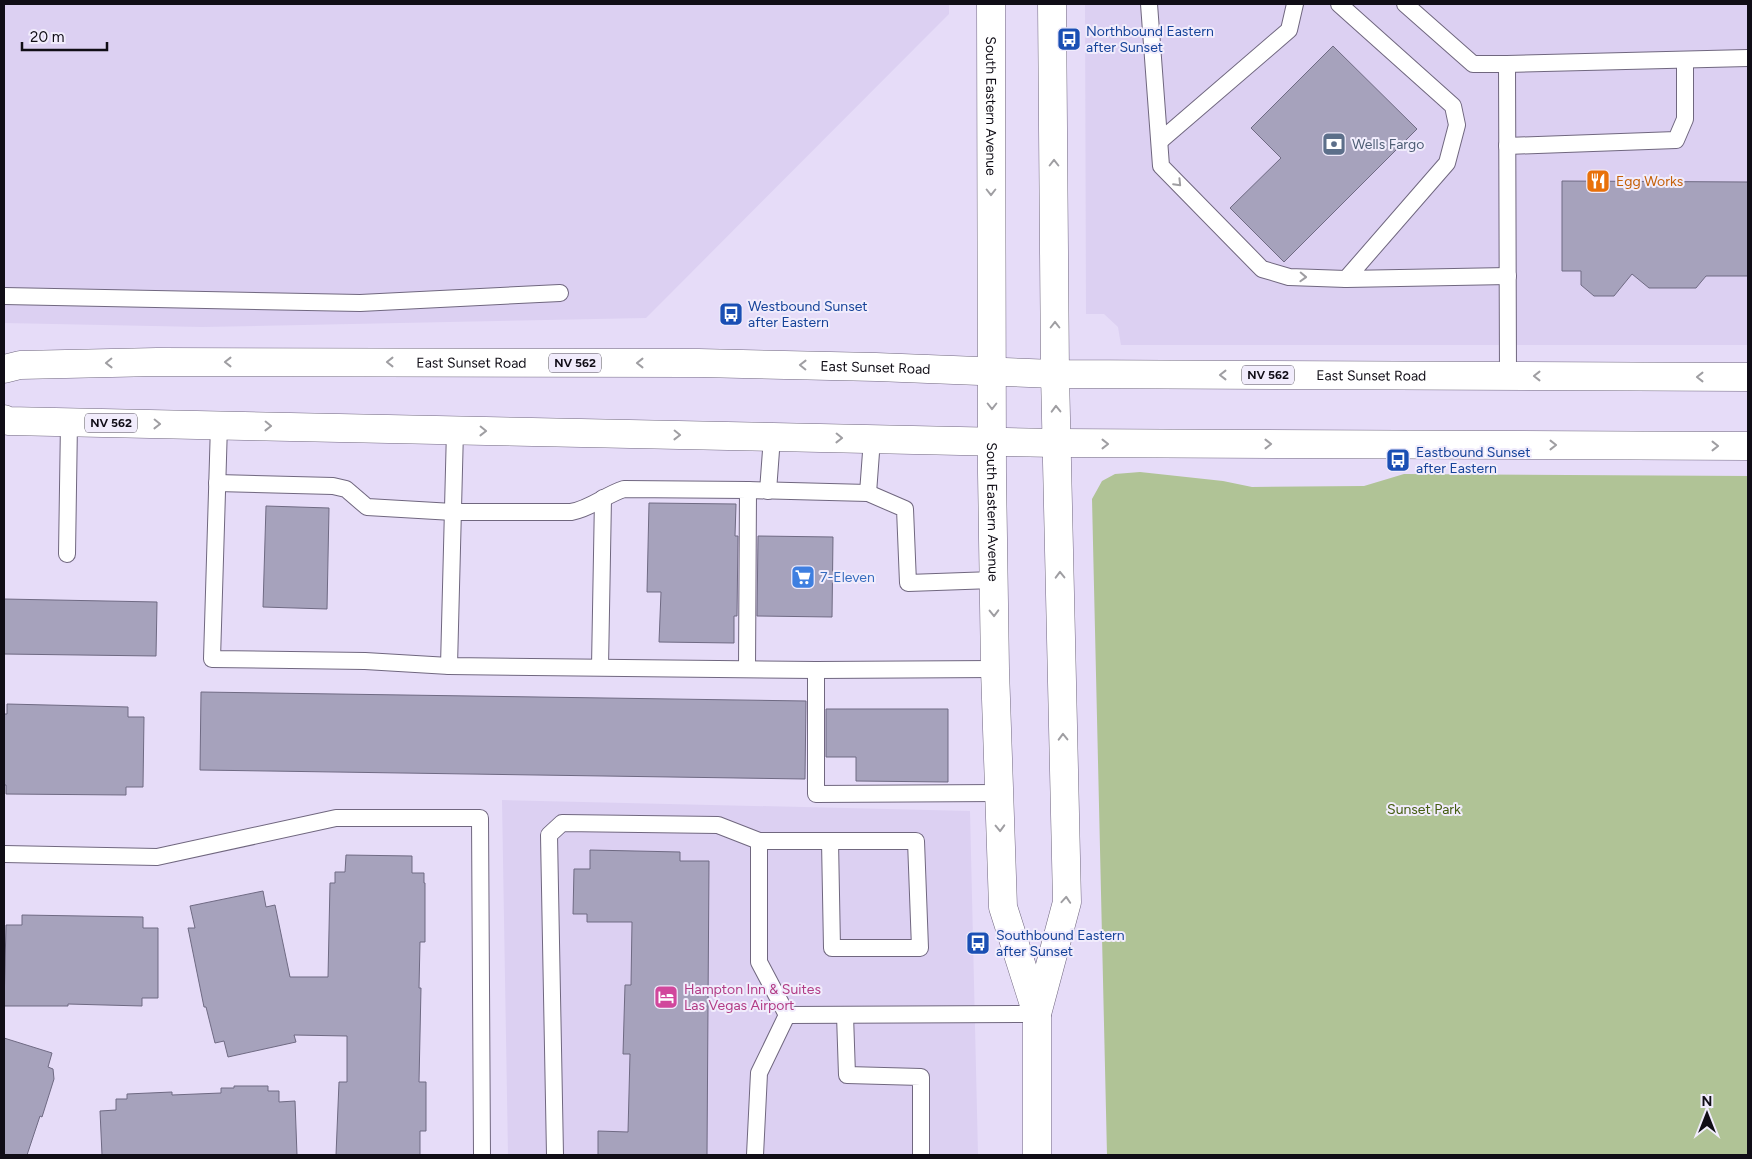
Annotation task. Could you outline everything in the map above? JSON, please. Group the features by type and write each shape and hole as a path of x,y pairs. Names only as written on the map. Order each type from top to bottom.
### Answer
{"main road":[{"name":"South Eastern Avenue","path":"991,4 992,442 995,669 1003,907 1037,1014"},
{"name":"South Eastern Avenue","path":"1038,1155 1037,1014 1067,902 1056,443 1052,4"},
{"name":"East Sunset Road","path":"4,369 20,365 158,362 699,363 1055,374 1748,377"},
{"name":"NV 562","path":"4,419 8,421 1056,443 1748,446"}],"lane":[{"path":"1149,4 1161,166 1262,270 1289,277 1346,279 1508,276"},
{"path":"1160,141 1289,30 1295,4"},
{"path":"1339,4 1453,106 1457,126 1447,163 1346,279"},
{"path":"1405,4 1473,64 1748,58"},
{"path":"1507,146 1676,140 1685,119 1685,60"},
{"path":"1507,64 1508,376"},
{"path":"4,296 360,303 560,293"},
{"path":"67,554 69,422"},
{"path":"219,425 212,659 365,661 449,666 816,670 995,669"},
{"path":"449,666 454,430"},
{"path":"768,491 772,437"},
{"path":"868,493 872,439"},
{"path":"217,483 333,486 346,488 367,507 453,512 582,511 624,488 868,493 906,509 908,583 994,580"},
{"path":"747,669 748,490"},
{"path":"600,667 603,498"},
{"path":"816,670 816,794 999,794"},
{"path":"4,854 157,857 336,818 480,818 482,1155"},
{"path":"555,1155 549,835 562,824 718,825 759,841 830,841 916,841 920,948 832,948 830,841"},
{"path":"759,841 759,962 787,1015"},
{"path":"787,1015 1037,1014"},
{"path":"755,1155 759,1073 787,1015"},
{"path":"845,1015 847,1075 922,1077 921,1155"}],"shaded area":[{"path":"4,4 949,4 949,14 646,318 202,327 4,323"},
{"path":"1085,4 1748,4 1748,345 1121,345 1118,327 1104,314 1086,314"},
{"path":"502,800 970,811 978,1155 508,1155"}],"green space":[{"name":"Sunset Park","path":"1140,472 1223,481 1252,487 1364,486 1404,474 1748,476 1748,1155 1107,1155 1092,499 1102,481 1115,474"}],"building":[{"name":"Wells Fargo","path":"1333,46 1417,129 1284,262 1230,208 1281,158 1251,128"},
{"name":"Egg Works","path":"1562,181 1748,182 1748,276 1706,276 1696,288 1649,288 1632,274 1614,296 1594,296 1581,285 1581,271 1562,271"},
{"path":"649,503 736,504 735,536 738,536 737,616 734,616 734,643 659,642 661,592 647,592"},
{"path":"266,506 329,508 327,609 263,607"},
{"name":"7-Eleven","path":"758,536 833,537 832,617 757,616"},
{"path":"4,599 157,602 156,656 4,654"},
{"path":"201,692 806,701 805,779 200,770"},
{"path":"7,704 128,707 128,717 144,717 143,787 126,787 126,795 6,794 6,785 4,785 4,714 7,714"},
{"path":"826,709 948,709 948,782 856,781 856,757 826,757"},
{"name":"Hampton Inn & Suites Las Vegas Airport","path":"590,850 680,852 680,861 709,861 707,1155 598,1155 598,1131 628,1132 630,1054 623,1054 625,985 631,985 632,922 587,922 587,914 573,914 574,869 590,869"},
{"path":"346,855 412,856 412,873 424,873 425,942 420,942 419,1082 426,1082 426,1131 420,1131 420,1155 336,1155 339,1082 347,1082 347,1036 294,1035 296,1042 228,1057 224,1041 215,1043 206,1007 204,1007 188,928 195,928 190,906 263,891 266,907 275,905 290,977 328,977 330,883 335,883 335,872 345,872"},
{"path":"22,915 143,917 143,928 158,928 158,998 142,998 142,1006 68,1004 68,1006 4,1006 6,925 22,925"},
{"path":"4,1038 52,1053 48,1067 53,1069 54,1079 27,1155 4,1155"},
{"path":"234,1086 268,1086 268,1091 279,1091 279,1102 295,1101 297,1155 102,1155 100,1111 116,1110 116,1099 127,1099 127,1094 172,1092 172,1095 221,1093 221,1088 234,1088"}],"place":[{"name":"Northbound Eastern after Sunset","path":"1069,39"},
{"name":"Wells Fargo","path":"1334,144"},
{"name":"Egg Works","path":"1598,181"},
{"name":"Westbound Sunset after Eastern","path":"731,314"},
{"name":"Eastbound Sunset after Eastern","path":"1398,460"},
{"name":"7-Eleven","path":"803,577"},
{"name":"Southbound Eastern after Sunset","path":"978,943"},
{"name":"Hampton Inn & Suites Las Vegas Airport","path":"666,997"}]}
